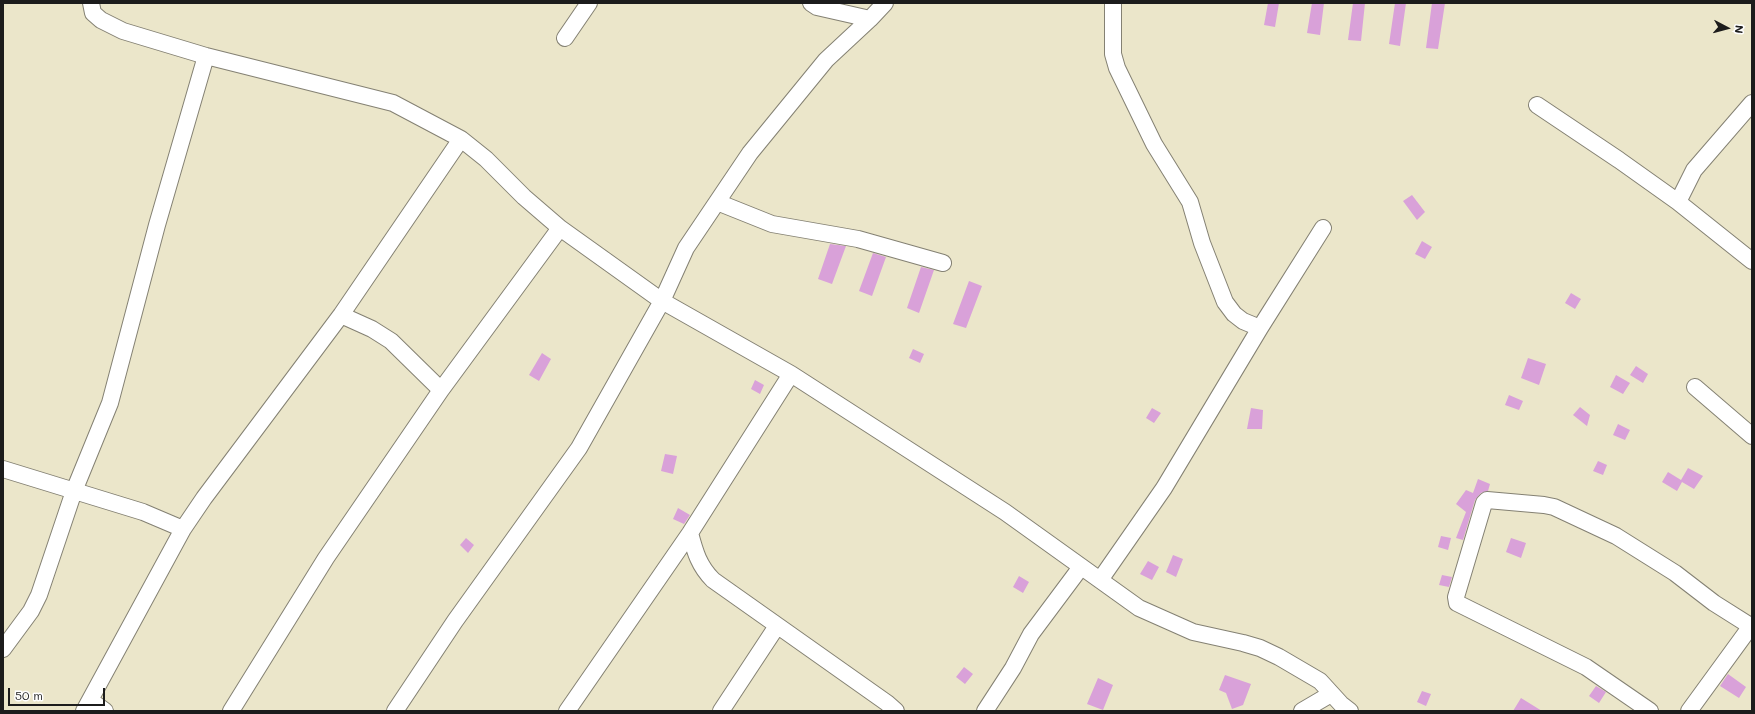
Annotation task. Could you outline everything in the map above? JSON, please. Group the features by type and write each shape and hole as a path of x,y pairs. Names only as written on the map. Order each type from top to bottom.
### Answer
{"street":[{"path":"91,3 93,13 101,20 123,31 206,56 393,103 460,139 486,159 524,197 560,228 662,301 791,374 1005,512 1139,608 1193,632 1243,643 1260,648 1279,657 1320,681 1331,694 1350,711"},
{"path":"565,38 589,3"},
{"path":"811,3 817,6 870,19"},
{"path":"395,711 455,621 579,448 662,301 686,248 750,153 826,60 885,3"},
{"path":"1114,3 1113,54 1117,68 1154,144 1190,202 1202,243 1225,302 1234,314 1243,321 1260,328"},
{"path":"3,650 31,611 38,596 74,491 110,403 206,56"},
{"path":"1678,202 1694,170 1752,103"},
{"path":"1537,106 1678,202 1752,261"},
{"path":"105,711 87,706 183,529 204,498 341,315 460,139"},
{"path":"717,202 778,226 858,239 943,263"},
{"path":"231,711 326,558 441,390 560,228"},
{"path":"1100,580 1164,488 1260,328 1323,228"},
{"path":"341,315 372,329 391,341 441,390"},
{"path":"567,711 690,533 791,374"},
{"path":"1695,387 1752,436"},
{"path":"3,469 143,512 183,529"},
{"path":"1650,711 1586,667 1457,603 1456,597 1484,503 1487,500 1544,505 1616,536 1675,573 1714,603 1751,626 1689,711"},
{"path":"690,533 696,557 703,570 713,580 889,708"},
{"path":"985,711 1013,668 1031,634 1081,567"},
{"path":"721,711 777,626"},
{"path":"1302,711 1331,694"}],"building":[{"path":"1268,3 1279,3 1275,27 1264,25"},
{"path":"1312,3 1324,3 1320,35 1307,33"},
{"path":"1353,3 1365,3 1361,41 1348,40"},
{"path":"1395,3 1406,3 1400,46 1389,44"},
{"path":"1432,3 1445,3 1438,49 1426,48"},
{"path":"1412,195 1425,212 1417,220 1403,201"},
{"path":"1422,241 1432,247 1425,259 1415,254"},
{"path":"830,244 846,246 832,284 818,279"},
{"path":"873,253 886,257 872,296 859,291"},
{"path":"921,267 934,270 919,313 907,308"},
{"path":"969,281 982,286 966,328 953,324"},
{"path":"1571,293 1581,299 1575,309 1565,303"},
{"path":"913,349 924,354 920,363 909,358"},
{"path":"542,353 551,359 539,381 529,375"},
{"path":"1528,358 1546,364 1539,385 1521,378"},
{"path":"1636,366 1648,374 1643,383 1630,375"},
{"path":"1616,375 1630,383 1623,394 1610,387"},
{"path":"755,380 764,385 760,394 751,389"},
{"path":"1509,395 1523,401 1519,410 1505,405"},
{"path":"1580,407 1590,415 1587,426 1573,415"},
{"path":"1152,408 1161,413 1154,423 1146,418"},
{"path":"1251,408 1263,410 1262,429 1247,429"},
{"path":"1618,424 1630,430 1625,440 1613,435"},
{"path":"665,454 677,456 673,474 661,471"},
{"path":"1598,461 1607,465 1603,475 1593,471"},
{"path":"1688,468 1703,476 1694,489 1682,482 1677,491 1662,482 1668,472 1681,480"},
{"path":"1478,479 1490,484 1488,491 1481,493 1475,500 1463,540 1456,538 1466,512 1456,504 1466,490 1473,493"},
{"path":"678,508 690,515 684,524 673,519"},
{"path":"1441,536 1451,538 1448,550 1438,547"},
{"path":"466,538 474,545 468,553 460,545"},
{"path":"1511,538 1526,543 1521,558 1506,552"},
{"path":"1173,555 1183,559 1176,577 1166,572"},
{"path":"1148,561 1159,567 1152,580 1140,574"},
{"path":"1442,575 1452,577 1449,587 1439,585"},
{"path":"1019,576 1029,582 1023,593 1013,587"},
{"path":"964,667 973,674 965,684 956,677"},
{"path":"1728,674 1746,687 1739,698 1720,686"},
{"path":"1225,675 1251,684 1243,705 1232,709 1226,693 1219,690"},
{"path":"1098,678 1113,685 1103,710 1087,704"},
{"path":"1596,686 1606,692 1599,703 1589,696"},
{"path":"1422,691 1431,694 1426,706 1417,702"},
{"path":"1521,698 1542,711 1513,711"}]}
